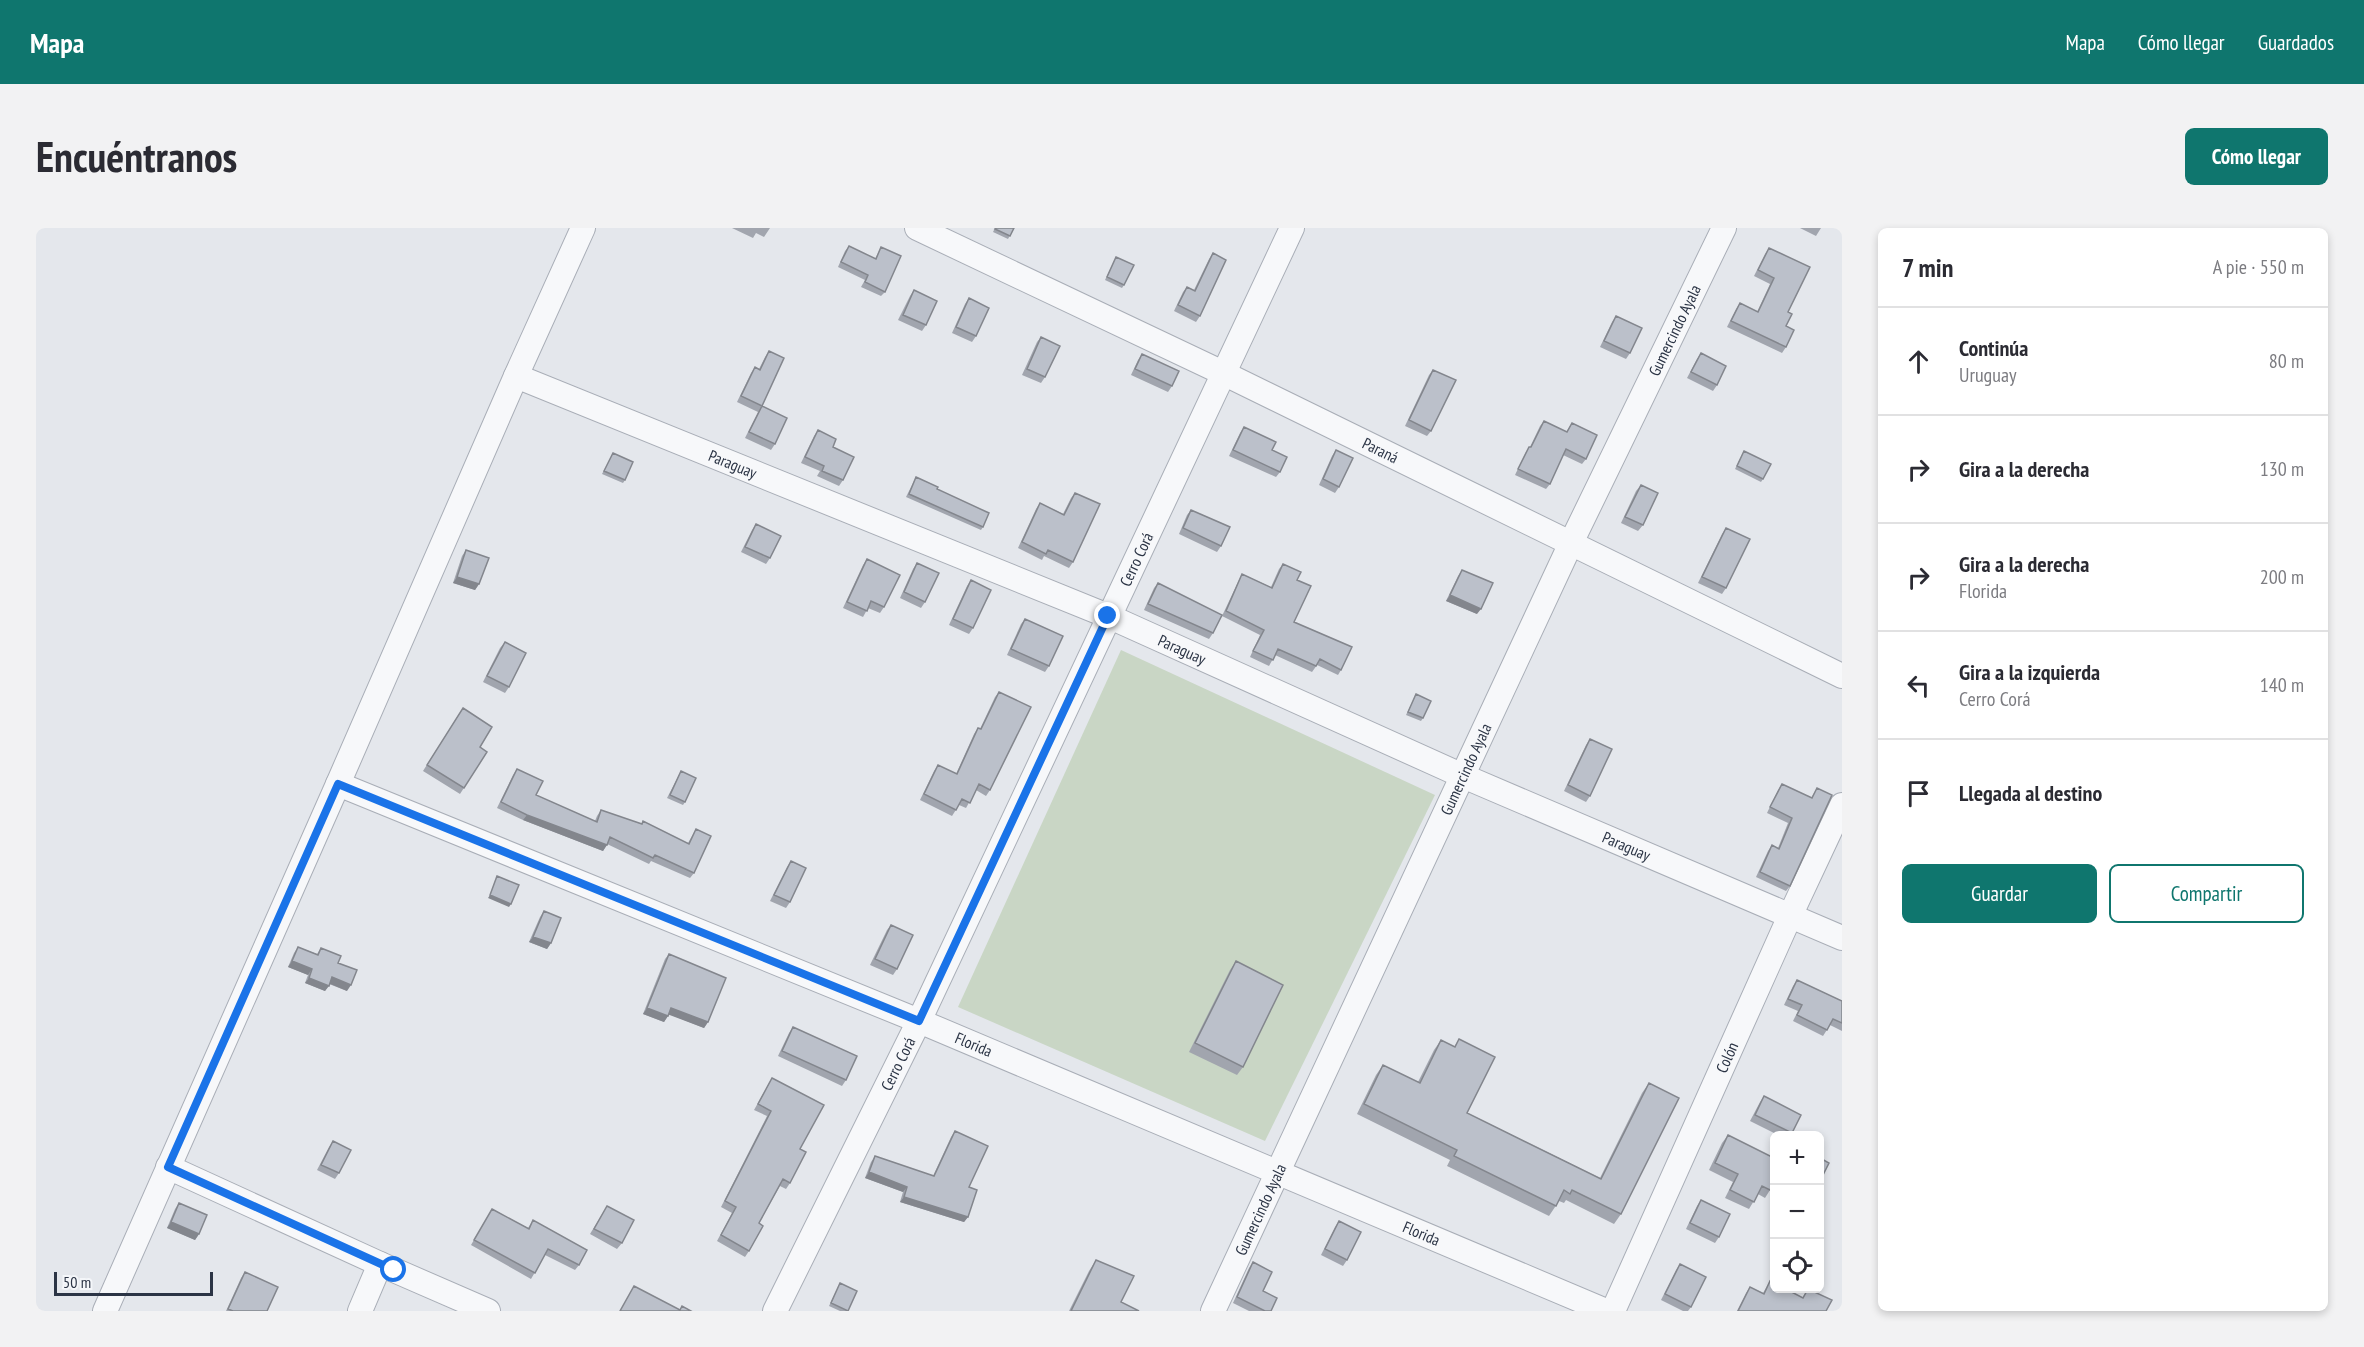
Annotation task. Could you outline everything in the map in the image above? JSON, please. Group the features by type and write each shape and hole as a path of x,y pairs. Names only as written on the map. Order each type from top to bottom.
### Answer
{"street":[{"path":"105,1311 583,228"},
{"name":"Paraná","path":"917,228 1223,373 1842,676"},
{"name":"Cerro Corá","path":"776,1311 919,1021 1292,228"},
{"name":"Gumercindo Ayala","path":"1213,1311 1570,543 1724,228"},
{"name":"Paraguay","path":"516,376 1108,616 1463,776 1842,938"},
{"name":"Florida","path":"338,784 919,1021 1606,1311"},
{"name":"Colón","path":"1613,1311 1842,805"},
{"path":"168,1167 488,1311"},
{"path":"360,1311 380,1264"}],"green space":[{"path":"1121,650 1435,795 1265,1141 958,1007"}],"building":[{"path":"996,228 1014,228 1010,236"},
{"path":"849,246 876,259 881,247 901,256 885,292 865,282 868,275 841,262"},
{"path":"1769,248 1810,267 1788,312 1792,314 1786,326 1794,330 1786,347 1731,321 1740,303 1758,312 1774,278 1758,270"},
{"path":"1213,253 1226,260 1200,316 1178,305 1187,287 1195,291"},
{"path":"1116,257 1134,265 1124,285 1107,277"},
{"path":"914,290 937,301 926,325 903,315"},
{"path":"969,298 989,308 976,336 956,327"},
{"path":"1616,316 1642,328 1630,353 1604,341"},
{"path":"1041,337 1060,346 1045,377 1027,369"},
{"path":"769,351 784,358 762,406 741,396 755,367 760,370"},
{"path":"1701,353 1726,366 1717,385 1691,372"},
{"path":"1142,354 1179,371 1172,386 1135,369"},
{"path":"1433,370 1456,380 1431,431 1409,420"},
{"path":"762,406 787,418 775,444 749,432"},
{"path":"1544,421 1567,432 1572,423 1597,435 1586,459 1566,449 1550,484 1518,469"},
{"path":"1244,427 1276,442 1272,450 1287,457 1280,472 1233,450"},
{"path":"818,430 836,439 833,447 854,457 843,480 822,471 824,466 805,457"},
{"path":"1336,450 1353,458 1339,487 1323,479"},
{"path":"1744,451 1771,464 1763,479 1737,466"},
{"path":"613,453 633,462 625,480 604,471"},
{"path":"916,477 989,513 983,527 909,494"},
{"path":"1641,485 1658,493 1643,525 1625,517"},
{"path":"1075,493 1100,504 1073,562 1048,550 1046,554 1022,542 1040,503 1064,515"},
{"path":"1191,510 1230,527 1221,546 1183,528"},
{"path":"756,524 781,536 770,558 745,547"},
{"path":"1726,528 1750,539 1726,588 1702,577"},
{"path":"466,550 489,558 479,584 457,577"},
{"path":"867,559 900,575 884,607 871,601 867,611 847,602"},
{"path":"917,563 939,573 925,602 904,592"},
{"path":"1283,564 1301,572 1297,580 1311,586 1294,622 1352,647 1341,670 1320,659 1316,666 1278,649 1273,660 1253,651 1264,630 1226,611 1242,574 1272,588"},
{"path":"1462,570 1493,583 1481,609 1450,595"},
{"path":"971,580 991,590 973,628 953,619"},
{"path":"1158,583 1222,615 1213,633 1148,604"},
{"path":"1025,619 1063,636 1049,666 1011,649"},
{"path":"505,642 526,653 509,687 487,676"},
{"path":"999,692 1031,707 990,790 979,784 970,803 962,799 956,810 924,794 938,765 957,774 978,728 981,729"},
{"path":"1416,694 1431,701 1423,718 1408,712"},
{"path":"463,708 492,727 480,747 487,752 464,788 427,765"},
{"path":"1590,739 1612,749 1590,796 1568,785"},
{"path":"517,769 543,781 536,795 597,822 601,810 642,824 643,821 689,844 696,829 711,836 694,873 655,855 653,858 610,837 607,845 527,815 501,802"},
{"path":"681,771 696,778 685,802 670,795"},
{"path":"1782,784 1812,798 1817,788 1832,795 1790,886 1760,872 1772,845 1779,849 1792,818 1770,807"},
{"path":"791,861 806,868 790,902 774,895"},
{"path":"497,876 519,885 511,904 490,895"},
{"path":"544,911 561,918 551,943 533,937"},
{"path":"891,925 913,935 897,969 875,959"},
{"path":"298,947 318,955 321,948 341,956 338,963 357,970 351,985 332,977 329,986 309,978 312,969 292,961"},
{"path":"669,954 726,978 708,1022 671,1008 668,1016 647,1008"},
{"path":"1236,961 1283,985 1243,1067 1195,1043"},
{"path":"1797,980 1842,1001 1842,1023 1833,1019 1827,1030 1797,1015 1802,1005 1788,999"},
{"path":"793,1027 857,1056 846,1080 782,1051"},
{"path":"1459,1039 1495,1057 1467,1113 1601,1179 1649,1083 1679,1098 1621,1214 1572,1190 1570,1194 1564,1190 1556,1206 1454,1156 1457,1150 1364,1104 1383,1065 1420,1083 1441,1040 1455,1047"},
{"path":"772,1078 824,1105 800,1149 806,1152 790,1183 783,1179 759,1223 763,1226 749,1251 721,1235 736,1207 725,1201 771,1111 758,1104"},
{"path":"1764,1096 1801,1115 1793,1131 1788,1131 1755,1115"},
{"path":"955,1131 988,1146 969,1187 977,1190 968,1217 904,1197 907,1187 869,1172 875,1156 934,1176"},
{"path":"1728,1135 1770,1156 1770,1190 1762,1186 1754,1202 1730,1190 1738,1174 1715,1163"},
{"path":"333,1141 351,1150 339,1173 321,1165"},
{"path":"1824,1160 1829,1163 1824,1173"},
{"path":"1701,1200 1730,1214 1719,1237 1690,1223"},
{"path":"179,1203 207,1215 199,1234 171,1222"},
{"path":"607,1206 634,1220 622,1243 594,1229"},
{"path":"492,1209 529,1229 533,1220 587,1250 579,1265 548,1249 535,1273 474,1240"},
{"path":"1339,1221 1361,1232 1347,1260 1325,1249"},
{"path":"1096,1260 1134,1276 1121,1302 1139,1311 1071,1311"},
{"path":"1253,1262 1272,1272 1263,1291 1277,1298 1271,1311 1265,1311 1237,1297"},
{"path":"1680,1264 1706,1277 1691,1307 1665,1294"},
{"path":"245,1272 278,1287 267,1311 228,1309"},
{"path":"1770,1281 1770,1293 1794,1293 1803,1298 1806,1293 1817,1293 1832,1300 1826,1311 1738,1311 1750,1287 1764,1294"},
{"path":"840,1283 857,1291 848,1311 831,1303"},
{"path":"634,1286 680,1310 682,1306 691,1311 620,1311"}],"route":[{"path":"394,1270 168,1167 338,784 919,1021 1108,616"}]}
